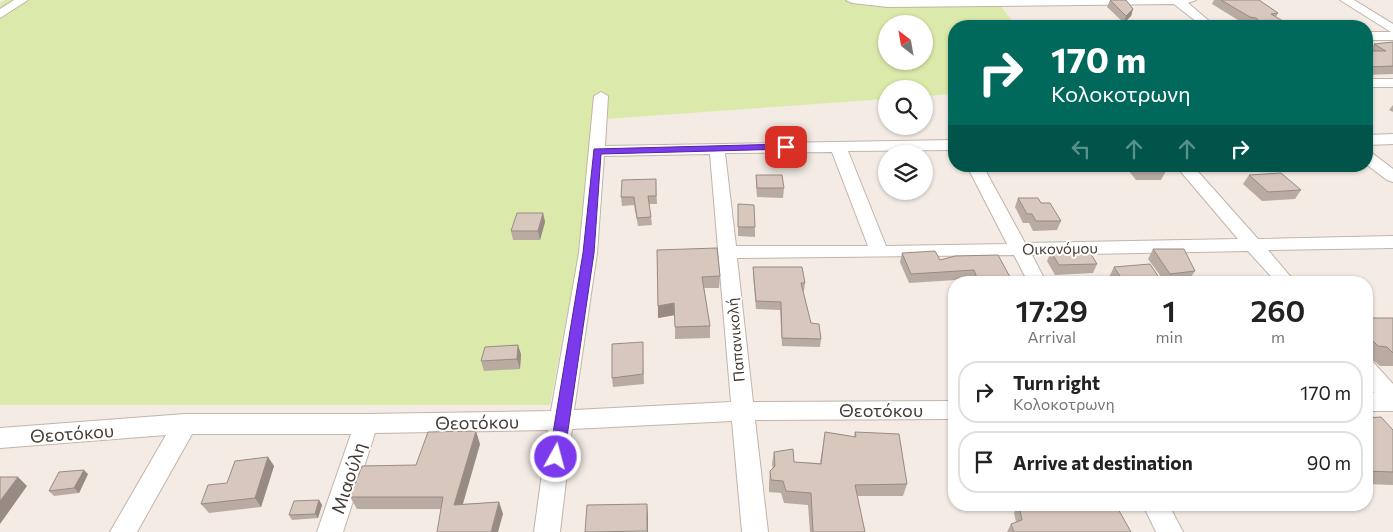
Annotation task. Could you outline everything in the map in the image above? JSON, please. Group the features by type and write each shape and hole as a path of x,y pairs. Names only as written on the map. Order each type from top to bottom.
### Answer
{"street":[{"path":"0,14 22,0"},
{"path":"852,0 888,4 1190,0"},
{"path":"1177,0 1202,20"},
{"path":"1346,0 1393,29"},
{"path":"1373,36 1393,36"},
{"path":"1373,83 1393,83"},
{"path":"547,532 561,420 588,253 601,96"},
{"path":"1373,140 1393,140"},
{"path":"597,151 948,145"},
{"path":"838,146 879,252"},
{"name":"Παπανικολή","path":"717,148 755,532"},
{"path":"1373,161 1393,177"},
{"path":"978,172 1034,276"},
{"path":"1189,172 1280,276"},
{"name":"Οικονόμου","path":"728,252 879,252 1393,242"},
{"path":"1373,377 1393,400"},
{"path":"1373,401 1393,400"},
{"name":"Θεοτόκου","path":"0,438 185,424 366,424 561,420 742,411 948,410"},
{"path":"123,532 185,424"},
{"name":"Μιαούλη","path":"330,532 366,424"},
{"path":"1159,511 1170,532"}],"green space":[{"path":"5,0 996,0 1011,20 948,20 948,94 933,95 933,80 878,80 878,100 604,119 550,405 0,405 0,3"}],"building":[{"path":"1110,0 1126,0 1133,9 1126,16"},
{"path":"1221,0 1259,0 1278,13 1271,14 1281,20 1258,20"},
{"path":"1393,42 1393,66 1373,67 1373,51 1386,51 1374,44"},
{"path":"1281,173 1301,190 1268,192 1249,175"},
{"path":"756,175 782,175 784,188 757,188"},
{"path":"656,179 656,196 648,196 651,217 637,218 634,197 621,197 622,180"},
{"path":"1018,198 1038,198 1041,203 1050,203 1061,221 1036,221 1032,214 1027,214"},
{"path":"738,204 754,205 755,227 738,227"},
{"path":"517,213 543,213 538,231 511,231"},
{"path":"717,248 720,276 702,277 710,326 675,327 674,303 658,306 657,250"},
{"path":"1153,249 1184,249 1195,271 1170,274"},
{"path":"935,251 940,260 955,256 998,255 1009,276 976,276 974,270 911,274 902,253"},
{"path":"1089,251 1097,264 1059,265 1051,252"},
{"path":"1150,264 1158,276 1120,276 1114,267"},
{"path":"753,267 802,267 805,283 801,283 811,323 819,324 821,339 782,338 781,302 756,301"},
{"path":"1373,318 1393,318 1393,353 1387,347 1378,346 1373,341"},
{"path":"643,342 643,374 612,378 612,344"},
{"path":"518,345 517,359 481,361 485,347"},
{"path":"1381,417 1393,430 1393,472 1373,471 1373,418"},
{"path":"476,431 454,505 499,502 491,532 437,532 443,497 350,497 362,466 416,465 428,432"},
{"path":"825,432 856,437 855,432 899,434 907,484 855,485 865,532 813,532 811,493 786,491 783,481 771,480 770,471 775,466 774,452 793,449 794,462 821,464"},
{"path":"268,457 255,498 201,504 208,485 227,483 235,461"},
{"path":"84,470 74,488 49,491 59,472"},
{"path":"0,477 18,477 0,501"},
{"path":"319,500 315,514 289,515 294,501"},
{"path":"647,504 647,531 585,532 587,505"},
{"path":"1020,511 1119,511 1131,532 1014,532 1011,524 1022,520"}],"route":[{"path":"556,457 588,253 597,151 786,147"}]}
